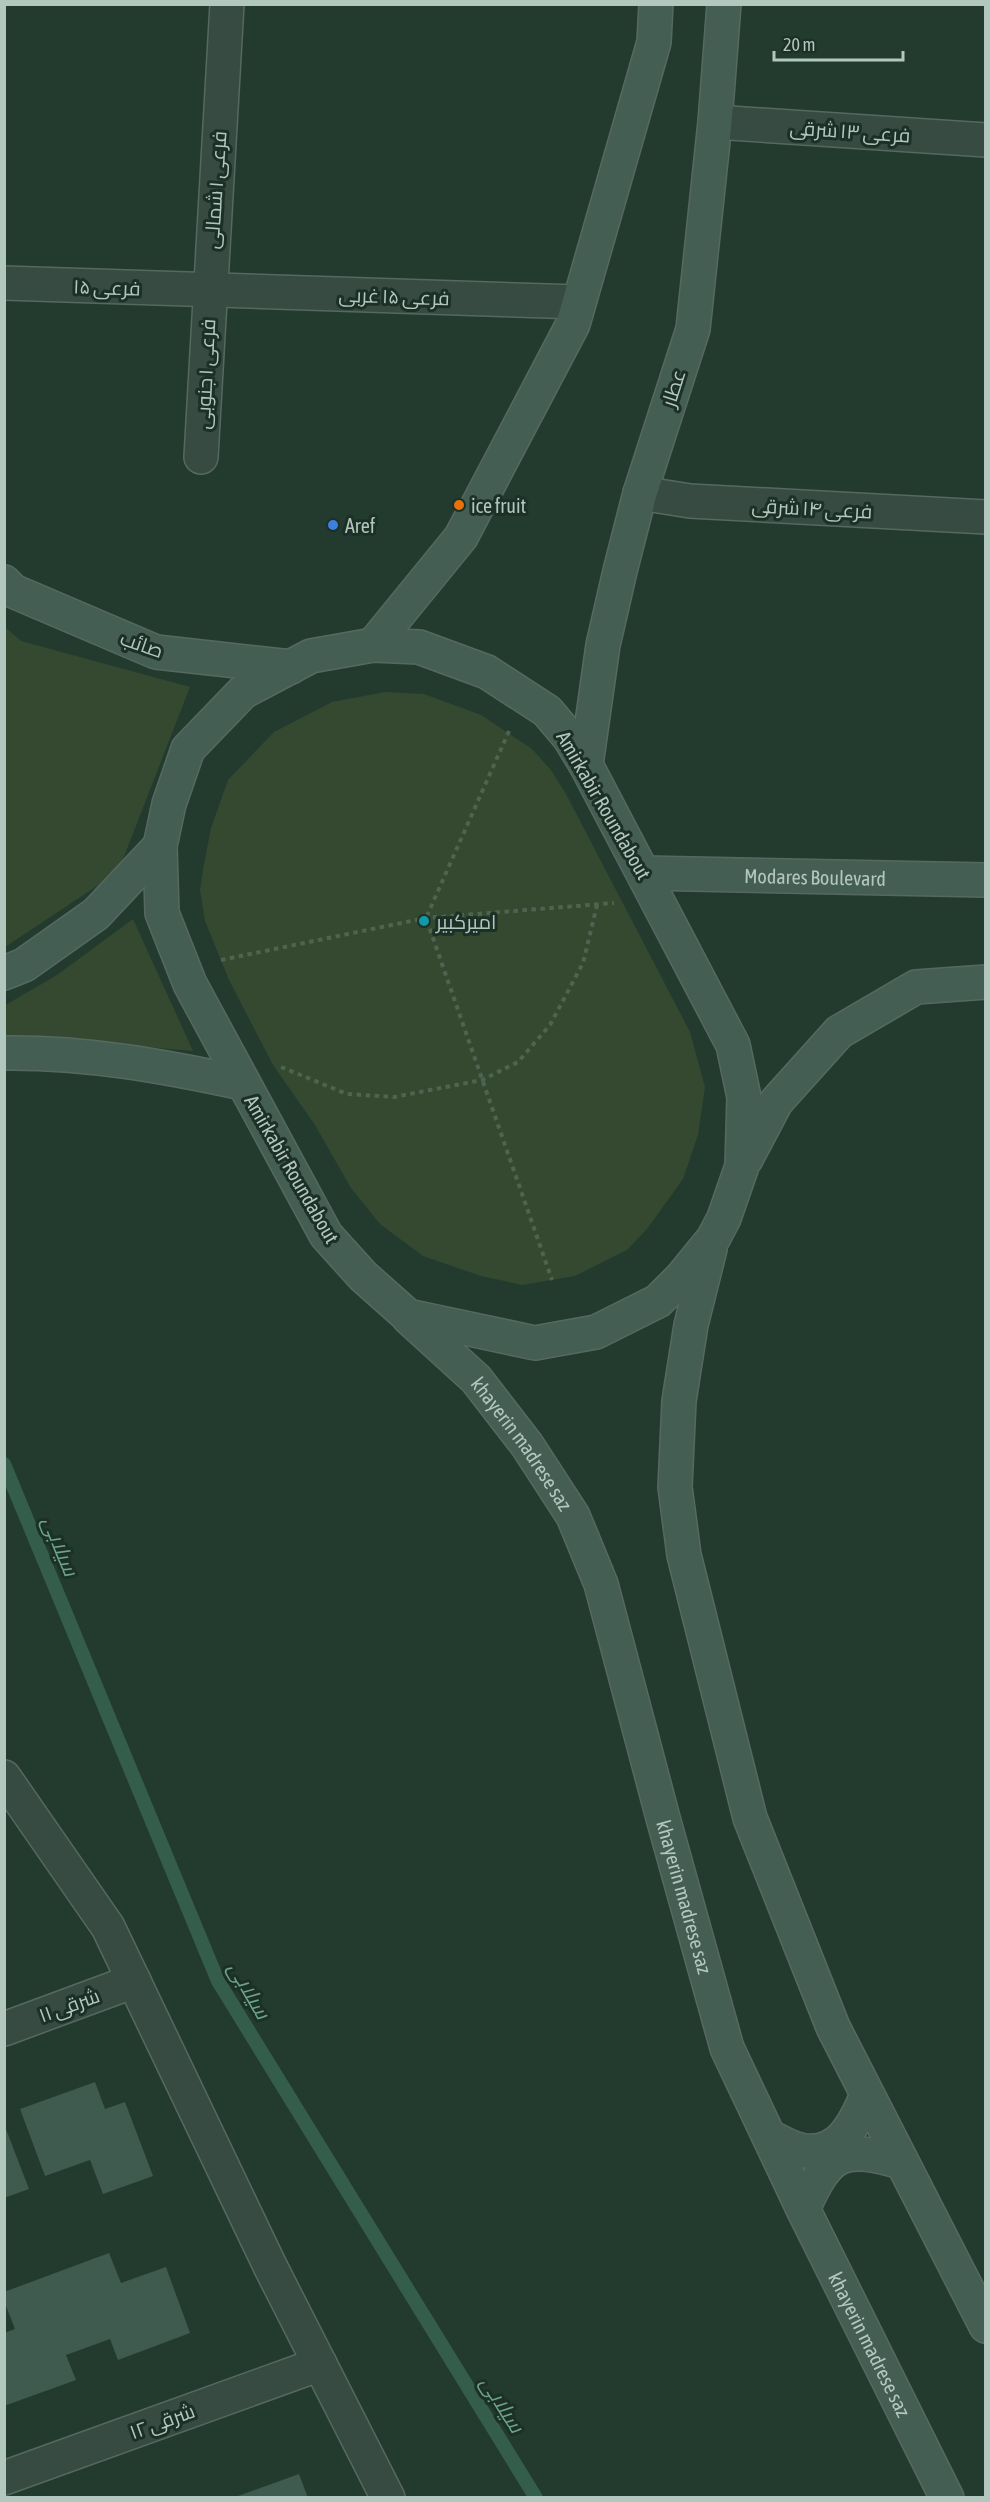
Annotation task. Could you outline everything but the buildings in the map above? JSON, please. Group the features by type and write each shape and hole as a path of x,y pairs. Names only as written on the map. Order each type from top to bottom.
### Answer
{"main road":[{"path":"374,645 461,537 573,324 654,42 656,4"},
{"name":"عطار","path":"586,765 603,645 640,493 693,329 715,122 724,4"},
{"name":"صائب","path":"4,582 14,591 156,652 291,667"},
{"name":"Amirkabir Roundabout","path":"374,645 419,647 487,672 547,711 569,736 586,765 733,1045 744,1097 742,1166 724,1218 713,1239 682,1277 658,1301 596,1332 535,1343 408,1316 363,1276 326,1235 190,984 162,914 160,846 169,804 188,749 243,692 311,656 374,645"},
{"path":"4,974 24,965 96,914 160,846"},
{"name":"Modares Boulevard","path":"644,873 986,880"},
{"path":"742,1166 776,1102 839,1032 916,987 986,981"},
{"path":"4,1053 43,1053 159,1065 242,1083"},
{"path":"713,1239 691,1325 679,1401 675,1487 684,1555 750,1818 833,2027 986,2326"},
{"name":"khayerin madrese saz","path":"408,1316 476,1379 527,1445 573,1516 601,1584 663,1818 728,2048 803,2209 947,2498"},
{"path":"770,2137 800,2150 816,2152 832,2146 846,2136 855,2124 867,2095"},
{"path":"803,2209 825,2168 838,2157 855,2153 871,2154 902,2162"}],"street":[{"name":"فرعی ۱ شمالی","path":"209,290 227,4"},
{"name":"فرعی ۱۳ شرقی","path":"715,122 986,140"},
{"name":"فرعی ۱۵","path":"4,284 209,290"},
{"name":"فرعی ۱۵ غربی","path":"209,290 579,302"},
{"name":"فرعی ۱ جنوبی","path":"201,457 209,290"},
{"name":"فرعی ۱۴ شرقی","path":"640,493 690,501 986,517"},
{"path":"4,1777 108,1927 270,2266 388,2498"},
{"name":"۱۱ شرقی","path":"4,2029 134,1981"},
{"name":"۱۲ شرقی","path":"4,2478 320,2364"}],"path":[{"path":"508,732 426,918 552,1280"},
{"path":"220,960 426,918 623,903"},
{"path":"273,1064 347,1094 394,1097 482,1080 518,1062 550,1025 583,963 597,905"}],"green space":[{"path":"5,627 21,641 190,687 118,872 5,947"},
{"path":"385,692 424,694 481,715 532,749 551,770 566,794 690,1032 705,1087 698,1135 683,1179 647,1229 627,1250 575,1276 522,1285 481,1276 423,1256 380,1224 351,1188 315,1125 273,1065 229,980 205,921 200,890 204,864 211,828 228,780 274,732 332,702"},
{"path":"133,919 193,1051 5,1035 4,1006 57,975"}],"waterway":[{"name":"سیلابی","path":"4,1464 218,1981 536,2498"}],"place":[{"name":"ice fruit","path":"459,505"},
{"name":"Aref","path":"333,525"},
{"name":"امیرکبیر","path":"424,921"}]}
